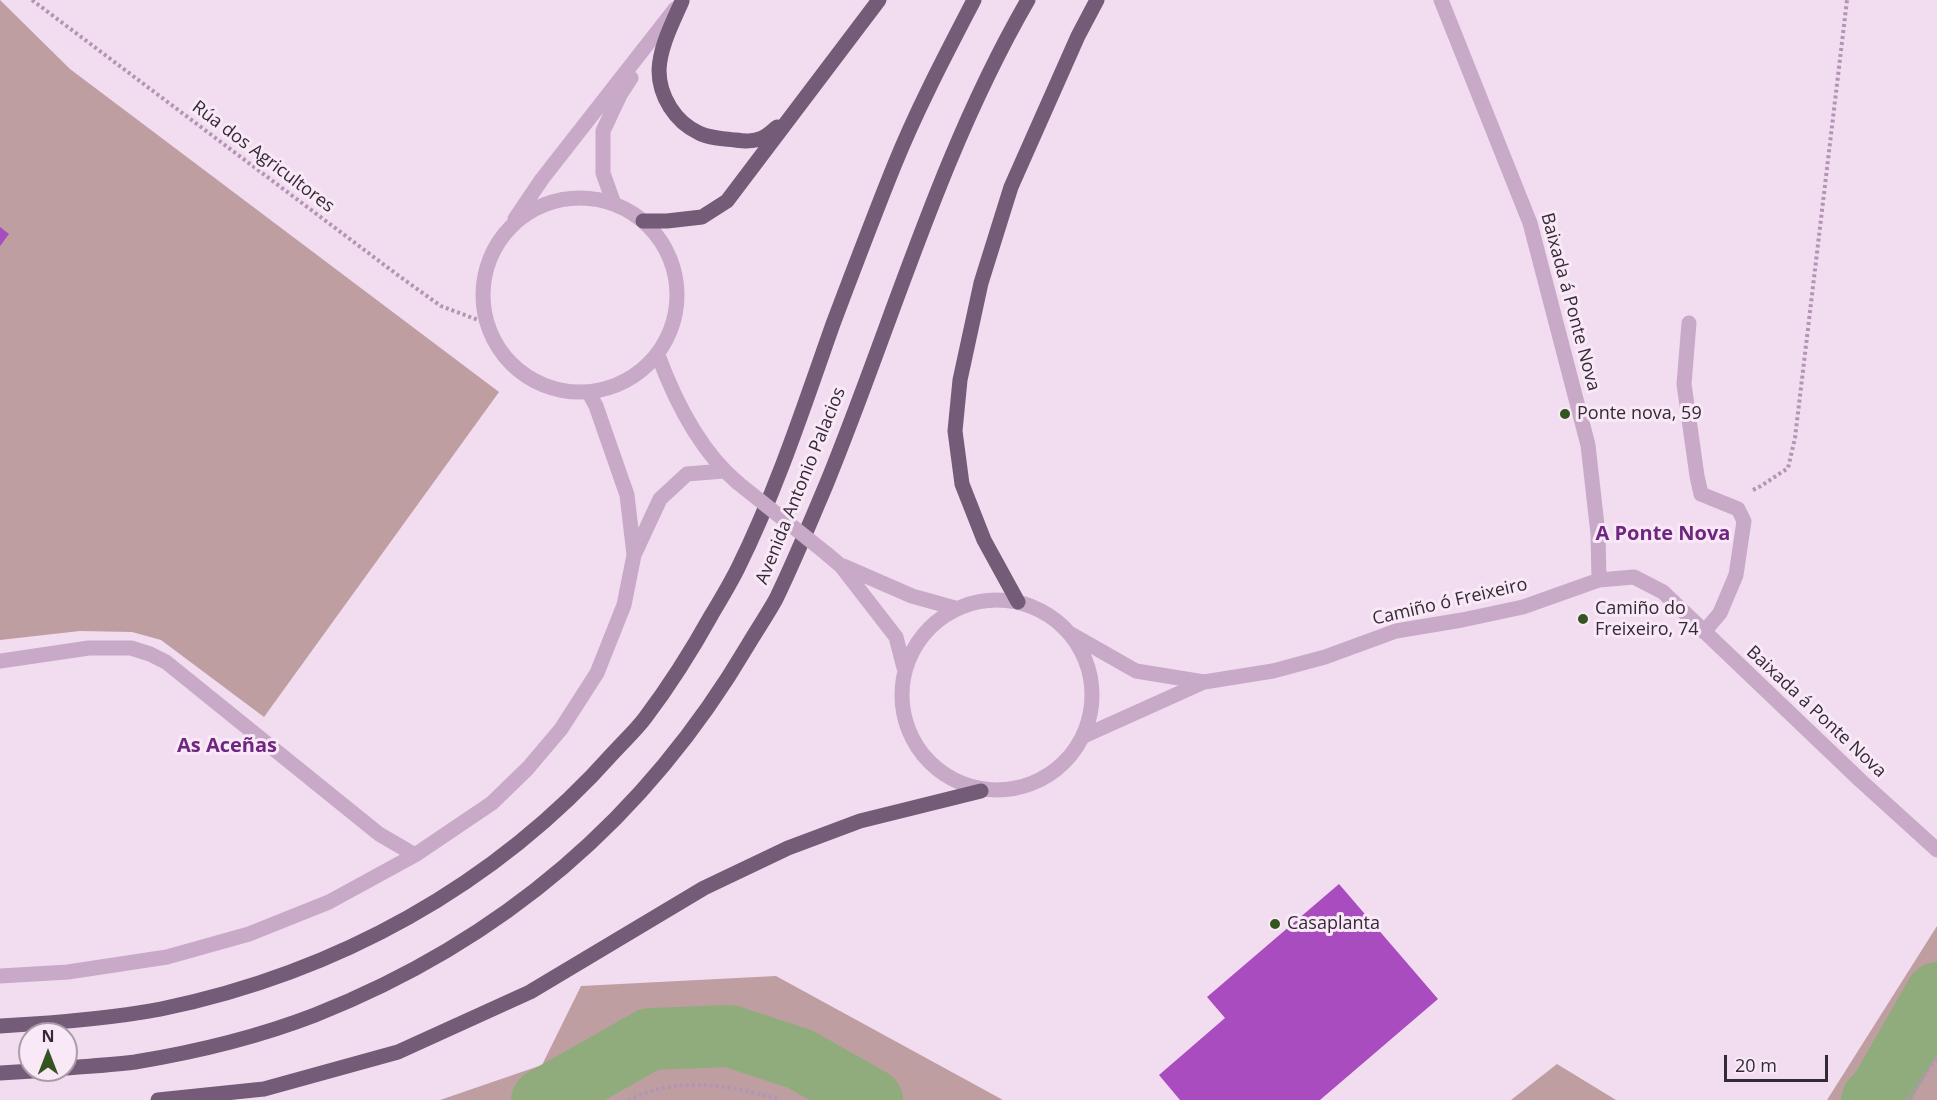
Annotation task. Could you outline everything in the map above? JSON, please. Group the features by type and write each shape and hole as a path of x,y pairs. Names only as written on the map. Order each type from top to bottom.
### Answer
{"main road":[{"path":"683,0 663,49 659,69 661,87 669,106 681,120 699,133 720,139 750,141 763,138 791,116"},
{"path":"643,221 702,217 727,201 879,0"},
{"name":"Avenida Antonio Palacios","path":"0,1026 108,1017 159,1009 281,976 341,952 396,925 454,891 537,828 588,781 644,719 690,653 737,569 785,461 834,322 895,164 938,70 974,0"},
{"name":"Avenida Antonio Palacios","path":"78,1067 133,1062 195,1050 253,1035 313,1015 417,968 507,913 547,881 586,849 662,769 694,728 729,676 775,599 826,485 894,303 965,124 1029,0"},
{"path":"1018,602 984,540 962,483 955,431 960,380 981,283 1011,187 1078,36 1097,0"},
{"path":"158,1100 264,1089 398,1053 530,992 704,888 788,848 860,821 981,790"},
{"path":"0,1073 18,1072"}],"street":[{"path":"508,230 538,207 576,198 614,204 643,221 663,243 675,271 678,300 672,328 658,355 627,381 589,393 555,390 525,376 501,353 486,323 482,290 490,258 508,230 549,170 683,0"},
{"path":"614,204 603,172 603,131 620,95 683,0"},
{"name":"Baixada á Ponte Nova","path":"1441,0 1530,223 1588,445 1598,534 1599,580 1634,577 1663,592 1853,774 1937,850"},
{"path":"1689,323 1684,384 1696,476 1701,494 1738,509 1744,521 1736,575 1720,613 1704,632"},
{"path":"658,355 694,431 724,471 841,566 896,637 904,668 901,709 915,747 943,776 981,790 1001,792 1021,788 1047,777 1068,760 1084,736 1093,701 1088,665 1070,634 1047,614 1018,602 986,600 955,609 923,633 904,668"},
{"path":"589,393 596,406 627,495 634,555"},
{"path":"0,976 68,972 167,957 249,934 329,902 416,855 492,803 528,768 561,729 597,673 624,605 634,555 660,499 687,474 724,471"},
{"path":"841,566 912,596 955,609"},
{"name":"Camiño ó Freixeiro","path":"1084,736 1204,682 1273,671 1325,657 1396,631 1523,607 1599,580"},
{"name":"Camiño ó Freixeiro","path":"1070,634 1136,671 1204,682"},
{"path":"0,661 89,648 131,648 150,654 166,662 379,834 416,855"}],"path":[{"name":"Rúa dos Agricultores","path":"32,0 441,306 486,323"},
{"path":"1718,502 1761,486 1788,468 1795,438 1846,0"},
{"path":"1907,1100 1937,1058"},
{"path":"628,1100 655,1090 687,1086 759,1093 781,1100"}],"shaded area":[{"path":"0,0 70,69 499,392 264,717 161,640 132,632 80,631 0,640"},
{"path":"1937,926 1937,1100 1827,1100"},
{"path":"776,976 1003,1100 440,1100 542,1065 581,986"},
{"path":"1557,1064 1616,1100 1511,1100"}],"building":[{"path":"0,227 9,234 0,246"},
{"path":"1339,884 1438,999 1320,1100 1180,1100 1159,1075 1225,1018 1207,997"}],"waterway":[{"path":"1872,1100 1880,1092 1937,993"},
{"path":"542,1100 650,1039 730,1036 800,1059 872,1100"}],"place":[{"name":"Ponte nova, 59","path":"1565,414"},
{"name":"Camiño do Freixeiro, 74","path":"1583,619"},
{"name":"Casaplanta","path":"1275,924"}],"district":[{"name":"A Ponte Nova","path":"1663,534"},
{"name":"As Aceñas","path":"227,746"}]}
